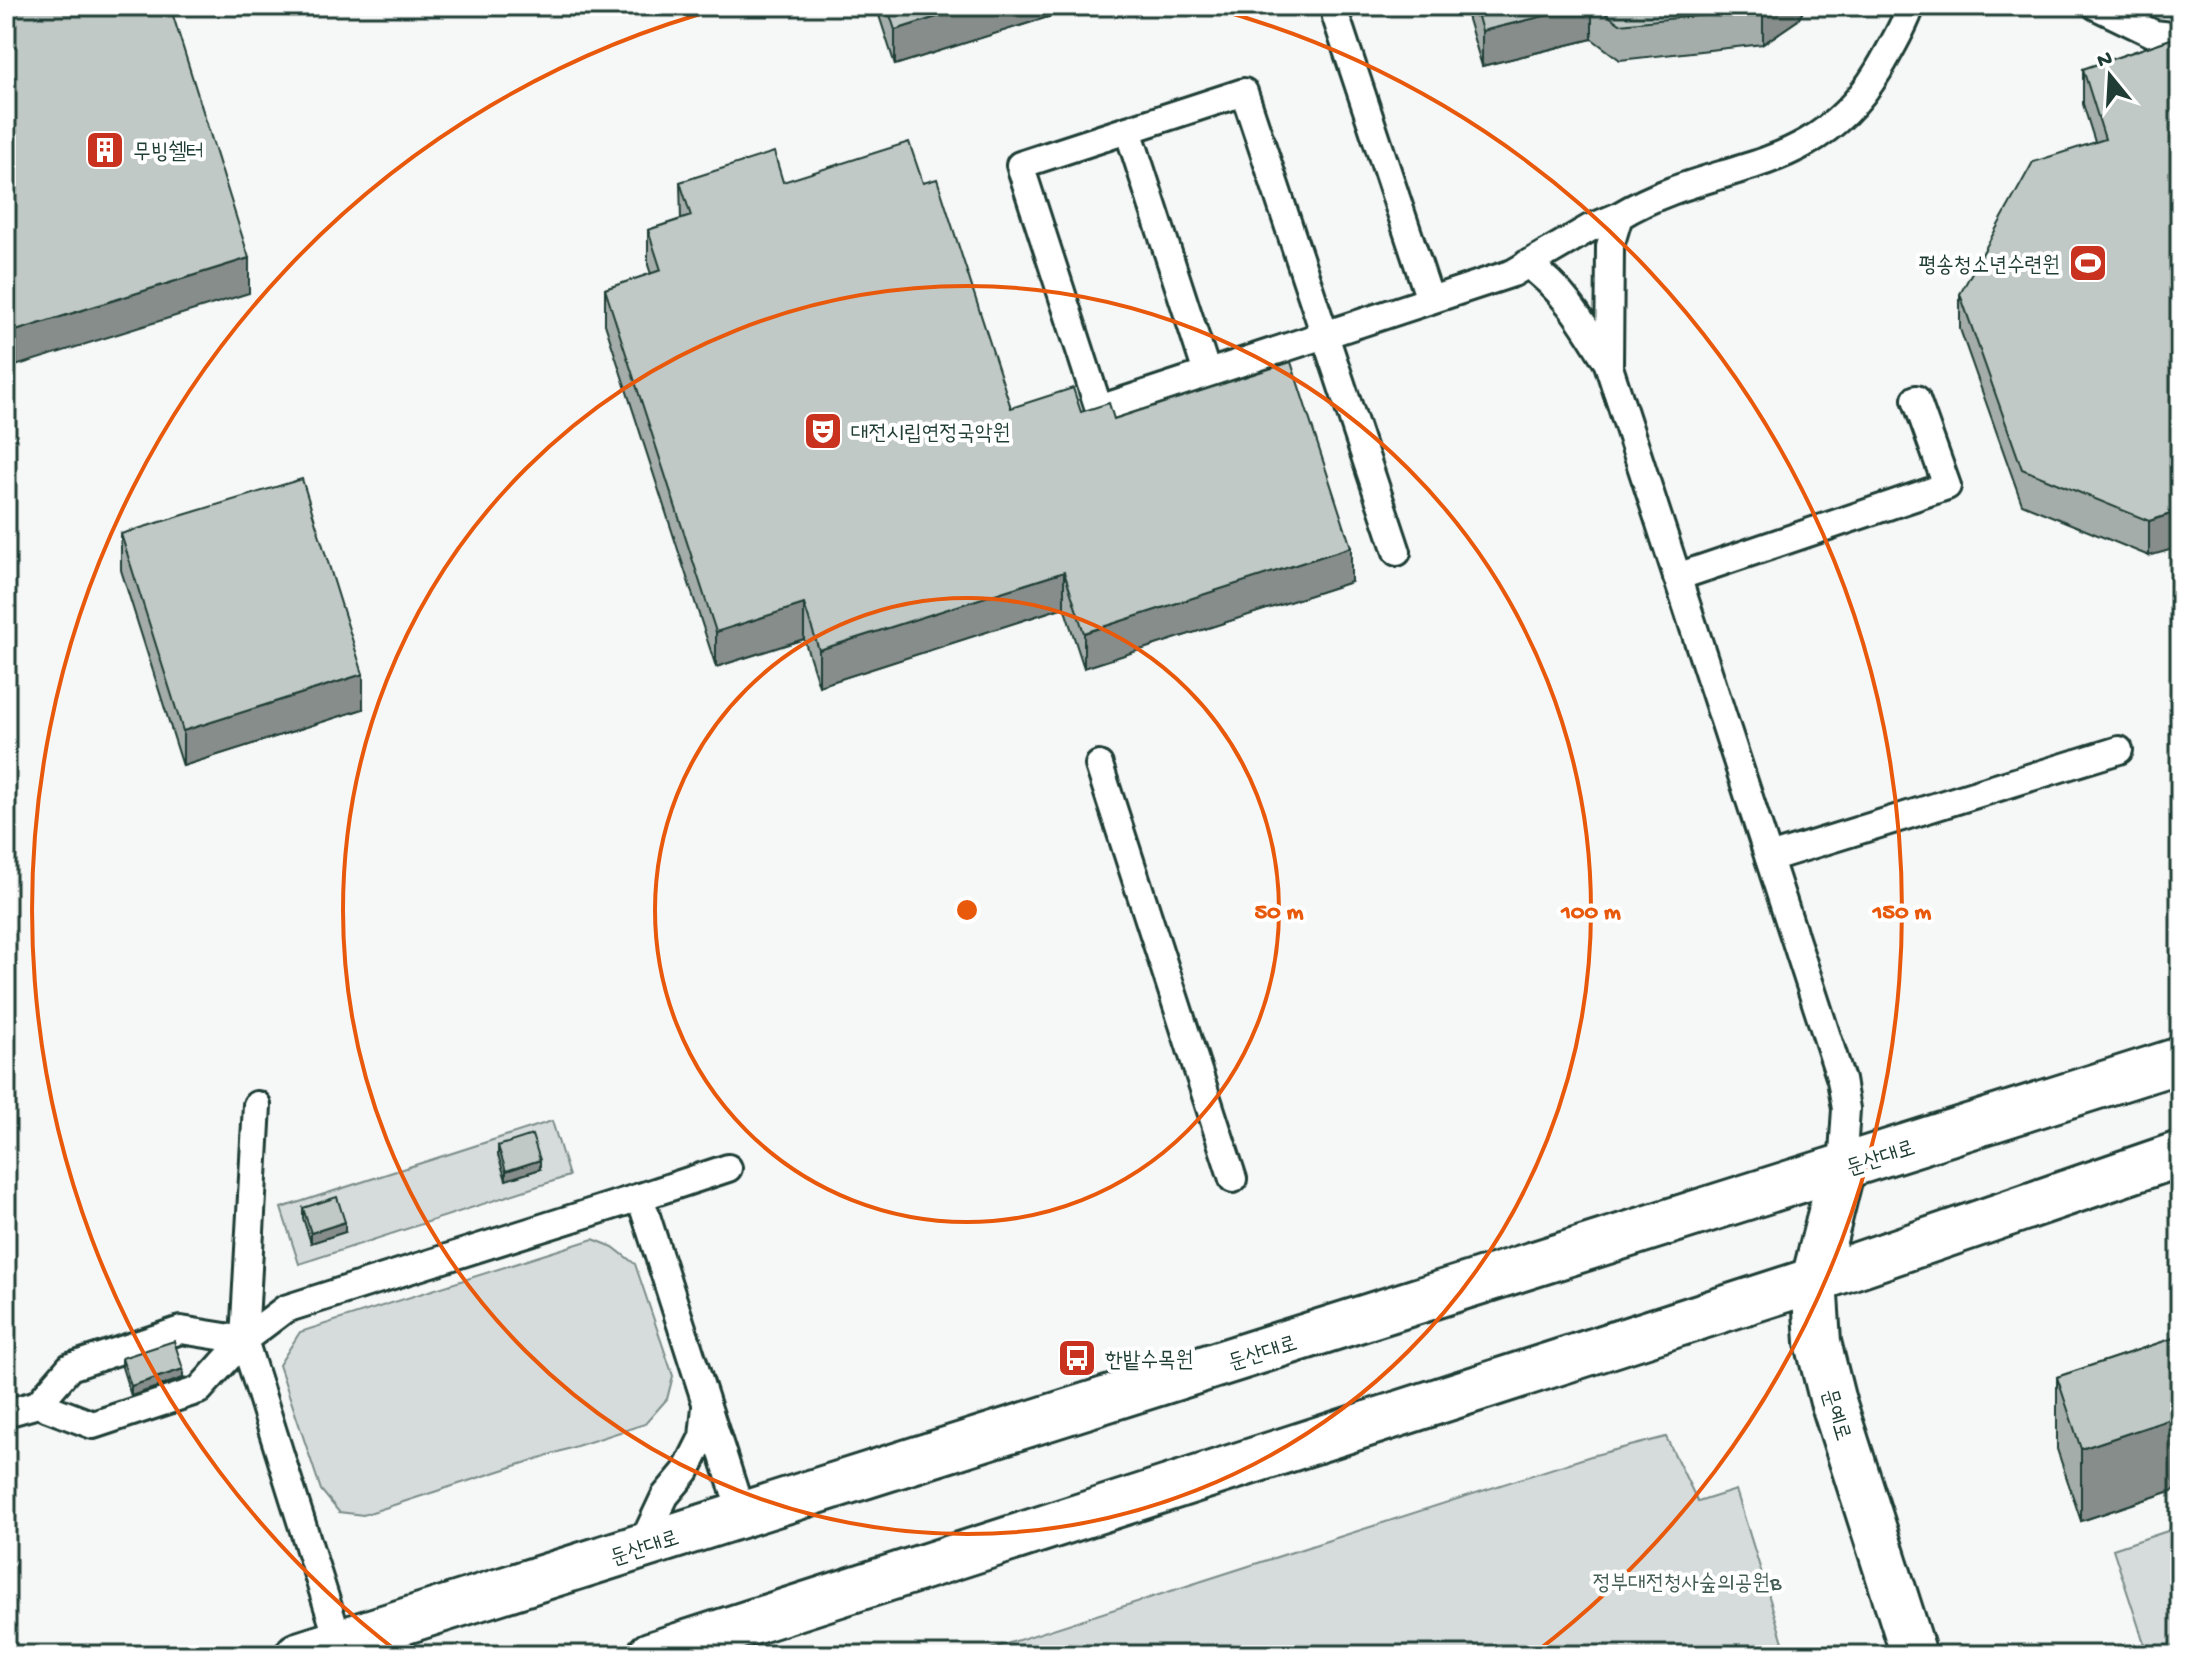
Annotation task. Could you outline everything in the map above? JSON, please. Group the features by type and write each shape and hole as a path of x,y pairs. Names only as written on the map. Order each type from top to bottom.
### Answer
{"main road":[{"name":"둔산대로","path":"318,1648 2180,1060"},
{"path":"650,1655 1814,1280 2180,1154"},
{"name":"문예로","path":"1842,1168 1814,1280 1818,1342 1832,1398 1914,1655"}],"lane":[{"path":"2096,6 2154,34 2180,37"},
{"path":"1397,552 1324,335 1244,92 1020,165 1099,409 1207,373 1324,335 1513,273 1651,196 1746,168 1826,134 1862,98 1918,7"},
{"path":"1336,17 1430,300"},
{"path":"1128,130 1207,373"},
{"path":"1609,367 1610,246 1619,216"},
{"path":"1527,264 1552,281 1581,319 1609,367 1844,1090 1842,1168"},
{"path":"1677,577 1947,486 1916,399"},
{"path":"1769,858 2119,750"},
{"path":"1099,765 1233,1179"},
{"path":"257,1105 244,1340 318,1648"},
{"path":"38,1404 93,1425 199,1390 244,1340 285,1309 728,1168"},
{"path":"640,1197 742,1515"},
{"path":"8,1416 38,1404 70,1367 181,1330 244,1340"},
{"path":"641,1547 665,1496 686,1471 703,1437 706,1399"}],"green space":[{"path":"552,1121 569,1176 299,1264 281,1208"},
{"path":"593,1239 613,1247 635,1264 673,1376 667,1399 645,1424 363,1515 339,1512 321,1490 279,1365 300,1332"},
{"name":"정부대전청사숲의공원B","path":"1666,1437 1698,1502 1736,1490 1787,1655 972,1655 1591,1456"},
{"path":"2180,1527 2180,1655 2148,1655 2113,1549"}],"building":[{"name":"무빙쉘터","path":"6,6 170,6 249,258 6,334"},
{"path":"887,6 971,6 895,30"},
{"path":"1475,6 1585,6 1482,31"},
{"path":"1595,6 1767,6 1763,9 1620,24"},
{"name":"평송청소년수련원","path":"2180,36 2180,511 2149,521 2022,469 1960,294 2033,162 2105,139 2083,69"},
{"name":"대전시립연정국악원","path":"909,142 923,183 937,179 1011,408 1073,388 1081,412 1109,403 1114,419 1291,362 1351,547 1084,633 1064,572 819,650 804,604 716,632 605,289 661,270 648,230 691,216 680,182 774,152 783,182"},
{"path":"302,479 363,674 183,731 121,534"},
{"path":"532,1135 540,1160 506,1171 498,1146"},
{"path":"337,1197 345,1222 311,1233 303,1208"},
{"path":"2180,1336 2180,1416 2081,1449 2057,1377"},
{"path":"174,1341 183,1369 131,1386 122,1358"}],"place":[{"name":"무빙쉘터","path":"105,150"},
{"name":"평송청소년수련원","path":"2088,263"},
{"name":"대전시립연정국악원","path":"823,431"},
{"name":"한밭수목원","path":"1077,1358"}]}
